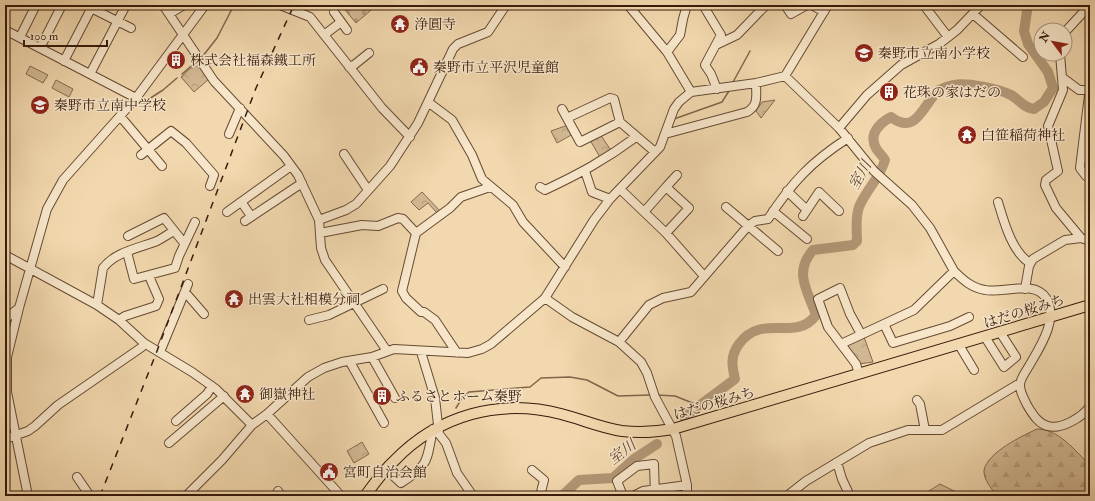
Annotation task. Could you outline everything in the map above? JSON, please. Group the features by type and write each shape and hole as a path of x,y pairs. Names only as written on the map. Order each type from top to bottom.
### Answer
{"main road":[{"name":"はだの桜みち","path":"365,496 386,469 414,442 436,428 469,414 488,410 511,408 542,410 621,431 656,432 673,429 1090,306"}],"street":[{"path":"20,37 36,5"},
{"path":"40,48 62,5"},
{"path":"90,74 126,5"},
{"path":"164,5 214,81 291,166 302,182 319,220 321,248 325,260 387,351"},
{"path":"169,14 184,5"},
{"path":"28,496 15,434 9,421 7,357 19,308 47,209 63,180 136,98 205,5"},
{"path":"280,5 310,17 382,108 410,137"},
{"path":"319,220 346,210 356,204 390,166 410,137 453,49 458,44 488,32 506,5"},
{"path":"628,5 667,52 691,92"},
{"path":"667,52 680,35 682,19 688,5"},
{"path":"703,5 721,35 705,64 717,89"},
{"path":"716,44 737,35 766,5"},
{"path":"785,5 790,14 807,5"},
{"path":"186,496 222,460 252,425 267,414 308,377 324,368 372,357 387,351 398,349 421,352 468,353 482,349 491,344 545,298 594,220 610,199 655,152 666,134 674,109 691,92 756,83 786,76 826,8 812,5"},
{"path":"929,5 926,8 948,37"},
{"path":"839,128 868,95 901,65 948,37 981,5"},
{"path":"1073,23 1090,5"},
{"path":"64,61 89,6 131,28"},
{"path":"334,12 347,30"},
{"path":"972,14 1023,57"},
{"path":"324,35 341,22"},
{"path":"5,30 136,98"},
{"path":"349,67 354,65 369,53"},
{"path":"1061,62 1063,78 1061,97 1048,126 1058,171 1046,180 1045,186 1056,208 1081,238"},
{"path":"786,76 839,128 874,171 912,205 930,228 954,271 967,283 983,290 990,291 1032,289 1045,297 1049,304 1050,317 1039,349 1020,383 942,430 908,430 880,438 869,443 837,462 787,496"},
{"path":"1063,78 1079,90 1090,90"},
{"path":"666,134 747,112 753,109 757,103 756,83"},
{"path":"1086,176 1080,168 1090,87"},
{"path":"567,118 610,98 614,99 620,122 655,152"},
{"path":"428,102 452,120 472,155 482,179 490,187 504,196 523,222 565,267"},
{"path":"229,134 240,108"},
{"path":"562,109 580,142 620,122"},
{"path":"120,116 162,166"},
{"path":"141,155 171,132 186,143 214,175 210,186"},
{"path":"540,187 545,190 585,171 606,159 636,137"},
{"path":"619,342 650,305 663,298 691,292 748,226 755,221 768,219 786,191 818,158 848,138"},
{"path":"344,154 368,190"},
{"path":"227,212 242,203 291,166"},
{"path":"585,171 592,192 610,199"},
{"path":"644,212 677,175"},
{"path":"242,203 248,219 302,182"},
{"path":"666,186 689,208 666,233"},
{"path":"457,353 435,320 413,306 402,291 416,233 450,208 461,197 490,187"},
{"path":"620,190 666,233 704,276"},
{"path":"786,191 805,213 819,192 833,201 839,211"},
{"path":"1001,205 1013,240 1024,259 1030,263"},
{"path":"726,207 778,251"},
{"path":"773,211 807,239"},
{"path":"128,236 167,215 174,231 184,243"},
{"path":"320,233 362,225 378,226 398,218 403,219 416,233"},
{"path":"127,252 134,279 175,268 184,243 195,222"},
{"path":"97,305 103,268 107,263 127,252 159,240 174,231"},
{"path":"1024,289 1030,263 1042,254 1065,240 1081,238 1090,241"},
{"path":"5,255 97,305 119,320 144,343 212,386 224,396 252,425"},
{"path":"841,344 914,310 954,271"},
{"path":"119,320 125,316 156,306 159,299 149,276"},
{"path":"160,352 186,288 204,314"},
{"path":"859,374 856,364 828,327 818,299 840,288 850,314 861,334"},
{"path":"312,316 329,315 379,289"},
{"path":"545,298 572,317 619,342 641,362 647,373 655,397 673,429 687,485 687,496"},
{"path":"5,319 19,308"},
{"path":"884,324 893,343 950,326 969,317"},
{"path":"985,337 1004,367 1016,357 1000,332"},
{"path":"5,439 15,434 28,431 36,426 58,405 142,347 144,343"},
{"path":"959,345 974,370"},
{"path":"421,352 435,398 436,428 438,434 446,443 457,473 473,496"},
{"path":"372,357 395,398"},
{"path":"350,362 384,423"},
{"path":"1020,383 1021,394 1035,418 1048,426 1063,426 1090,406"},
{"path":"176,421 183,411 207,394 212,386"},
{"path":"169,443 184,433 204,416 224,396"},
{"path":"920,402 925,430"},
{"path":"267,414 341,496"},
{"path":"386,469 401,483 424,466 427,461 436,428"},
{"path":"837,462 842,479 850,496"},
{"path":"623,496 617,481 637,466 654,464 655,492"},
{"path":"532,470 544,480 540,496"},
{"path":"77,476 90,496"},
{"path":"633,496 643,491 655,492 687,485"}],"green space":[{"path":"341,5 377,5 356,23"},
{"path":"197,62 209,79 194,92 181,77"},
{"path":"30,66 48,75 43,83 26,74"},
{"path":"56,80 73,89 69,97 52,88"},
{"path":"775,100 761,118 756,111 762,102"},
{"path":"568,125 573,134 557,143 551,131"},
{"path":"600,134 612,152 601,159 590,140"},
{"path":"422,192 441,212 438,214 428,203 419,210 411,202"},
{"path":"864,337 873,362 859,364 847,345"},
{"path":"1037,429 1045,430 1059,436 1090,465 1090,496 996,495 985,477 984,470 987,463 1006,445"},
{"path":"362,442 369,454 354,463 347,451"},
{"path":"940,484 964,496 921,496"}],"waterway":[{"path":"202,57 217,38 234,5"},
{"name":"室川","path":"684,417 735,379 733,365 734,353 739,344 748,335 758,330 768,328 799,327 808,323 816,315 804,282 804,266 807,258 813,250 853,245 857,241 857,220 859,207 865,195 880,173 885,160 876,148 873,138 876,130 883,122 891,117 900,122 907,123 914,120 919,116 939,90 959,84 974,85 999,90 1011,95 1024,105 1034,109 1044,102 1053,88 1048,72 1028,44 1024,31 1028,5"},
{"path":"732,84 750,51"},
{"path":"182,74 196,62"},
{"path":"149,99 177,78"},
{"path":"674,119 722,102 729,91"},
{"path":"140,105 144,103"},
{"path":"456,408 462,398 469,392 530,387 541,378 570,377 587,380 618,396 651,395"},
{"path":"657,395 675,396 700,406"},
{"name":"室川","path":"562,496 579,480 613,478 634,459 657,444"}],"railway":[{"path":"100,496 157,351 256,88 294,5"}],"place":[{"name":"浄圓寺","path":"400,24"},
{"name":"秦野市立南小学校","path":"864,53"},
{"name":"株式会社福森鐵工所","path":"176,60"},
{"name":"秦野市立平沢児童館","path":"419,67"},
{"name":"花珠の家はだの","path":"889,92"},
{"name":"秦野市立南中学校","path":"40,105"},
{"name":"白笹稲荷神社","path":"967,135"},
{"name":"出雲大社相模分祠","path":"234,299"},
{"name":"御嶽神社","path":"245,394"},
{"name":"ふるさとホーム秦野","path":"382,396"},
{"name":"宮町自治会館","path":"329,472"}]}
